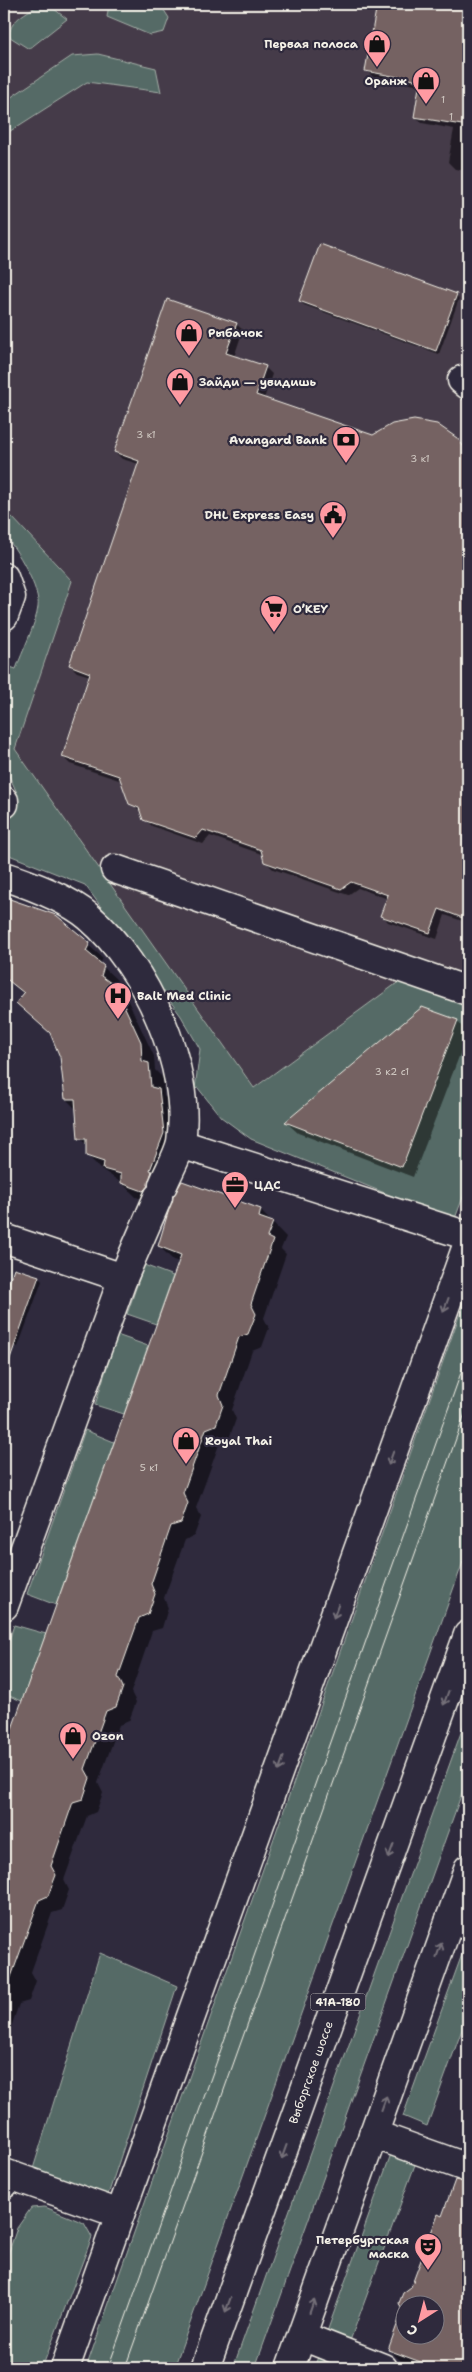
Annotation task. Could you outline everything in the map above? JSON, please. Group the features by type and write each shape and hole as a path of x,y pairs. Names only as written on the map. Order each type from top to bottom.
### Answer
{"main road":[{"path":"4,577 11,597 4,616"},
{"path":"116,869 468,991"},
{"path":"4,876 41,888 88,916 128,960 164,1024 182,1093 180,1144 123,1278 4,1606"},
{"path":"180,1144 468,1236"},
{"path":"4,1238 70,1270 123,1278"},
{"path":"65,2368 468,1243"},
{"name":"Выборгское шоссе","path":"205,2368 468,1635"},
{"path":"290,2368 373,2134 459,1922 468,1869"},
{"path":"373,2134 468,2168"},
{"path":"4,2184 7,2174 120,2214"},
{"path":"302,2336 383,2368"}],"shaded area":[{"path":"14,4 468,4 468,1002 404,979 254,1088 15,749 72,581 12,517 4,514 4,10"}],"green space":[{"path":"40,4 49,5 67,19 29,49 10,37 10,31 19,18"},
{"path":"109,4 160,4 169,18 164,32 150,35 107,17"},
{"path":"98,54 156,68 161,92 87,82 4,135 4,102 72,56"},
{"path":"4,514 12,517 72,581 15,749 254,1088 404,978 468,1002 468,1184 454,1221 251,1139 221,1117 198,1088 195,1089 200,1049 181,1016 85,885 4,853 4,833 18,795 4,765 4,665 16,669 32,630 37,614 38,600 32,580 15,549 4,535"},
{"path":"144,1265 173,1276 156,1324 127,1314"},
{"path":"468,1291 468,1548 174,2368 86,2368"},
{"path":"117,1335 148,1346 124,1414 95,1405"},
{"path":"85,1430 114,1442 56,1605 27,1594"},
{"path":"14,1625 46,1634 22,1701 4,1694 4,1656"},
{"path":"468,1713 468,1776 255,2368 233,2368"},
{"path":"468,1938 468,2013 427,2126 403,2116"},
{"path":"100,1953 177,1986 108,2195 33,2169"},
{"path":"391,2154 416,2162 340,2368 314,2368"},
{"path":"45,2207 84,2223 92,2237 42,2368 4,2368 4,2266 17,2228 31,2208"}],"building":[{"path":"377,4 468,4 468,126 414,117 420,81 365,71"},
{"path":"320,244 457,294 436,351 299,301"},
{"name":"O’KEY","path":"167,299 237,323 226,353 266,366 256,395 373,435 392,424 414,420 437,424 457,438 468,452 468,920 439,909 430,933 380,916 388,895 351,882 341,889 264,862 261,850 203,830 196,838 143,820 139,808 129,804 119,776 62,757 90,673 69,665 139,461 114,452"},
{"path":"4,897 56,915 90,943 86,951 104,966 101,976 115,986 141,1042 142,1061 149,1063 151,1087 159,1089 164,1133 150,1170 152,1171 148,1186 143,1191 121,1183 121,1174 103,1169 104,1162 86,1156 86,1139 78,1139 75,1099 65,1099 60,1057 50,1033 16,1003 24,993 4,977"},
{"path":"422,1007 458,1020 402,1167 285,1122"},
{"path":"182,1181 261,1209 259,1217 273,1222 267,1237 273,1240 251,1304 256,1314 248,1334 239,1337 219,1395 223,1405 216,1425 206,1429 183,1493 188,1503 181,1523 171,1526 151,1584 155,1594 148,1614 139,1618 118,1677 123,1687 116,1707 106,1711 85,1769 90,1778 83,1799 73,1802 51,1866 56,1875 48,1896 39,1900 7,1988 4,1987 4,1751 181,1255 158,1246 173,1196"},
{"path":"14,1268 39,1276 7,1367 4,1366 4,1298"},
{"path":"455,2180 468,2183 468,2368 437,2368 388,2350 394,2333 394,2344 444,2344 444,2294 403,2294 411,2287 438,2214 442,2216"}],"tram line":[{"path":"108,2368 468,1353"},
{"path":"125,2368 468,1405"}],"place":[{"name":"Первая полоса","path":"377,68"},
{"name":"Оранж","path":"426,105"},
{"name":"Рыбачок","path":"189,357"},
{"name":"Зайди — увидишь","path":"180,406"},
{"name":"Avangard Bank","path":"346,464"},
{"name":"DHL Express Easy","path":"333,539"},
{"name":"O’KEY","path":"274,633"},
{"name":"Balt Med Clinic","path":"118,1020"},
{"name":"ЦДС","path":"235,1209"},
{"name":"Royal Thai","path":"186,1465"},
{"name":"Ozon","path":"73,1760"},
{"name":"Петербургская маска","path":"428,2271"}]}
